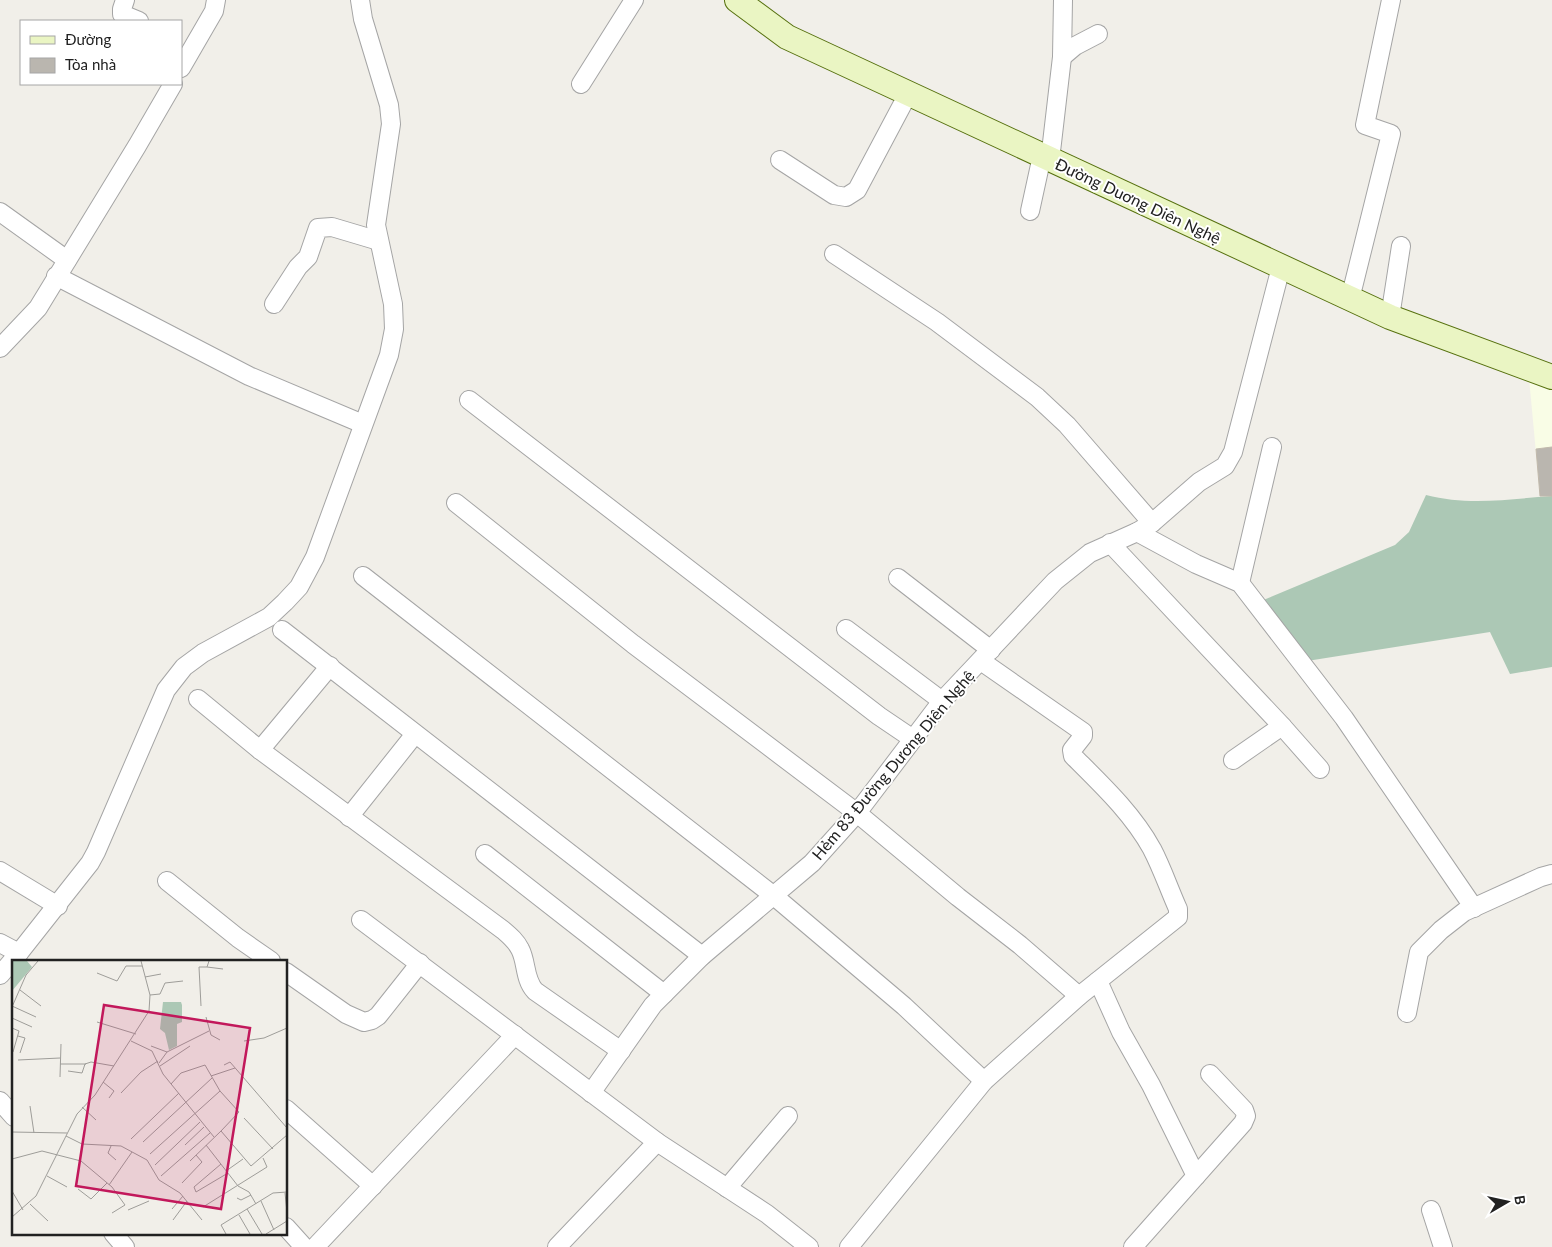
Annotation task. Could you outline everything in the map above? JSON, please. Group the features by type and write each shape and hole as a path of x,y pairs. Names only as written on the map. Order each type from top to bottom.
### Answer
{"street":[{"path":"125,0 122,14 137,20"},
{"path":"182,64 188,41 214,11 216,0"},
{"path":"13,960 82,876 96,852 166,690 184,667 217,644 269,617 299,587 315,557 389,355 394,329 393,304 376,225 391,124 389,105 360,0"},
{"path":"581,84 634,0"},
{"name":"Đường Duơng Diên Nghệ","path":"737,0 787,38 1350,299 1390,317 1552,377"},
{"path":"1030,211 1046,158 1062,57 1063,0"},
{"path":"1350,299 1391,134 1365,125 1391,0"},
{"path":"1062,57 1075,46 1098,34"},
{"path":"0,348 38,308 172,85"},
{"path":"780,160 834,195 846,197 857,190 908,94"},
{"path":"0,212 67,260"},
{"path":"274,304 298,267 308,257 318,228 332,227 379,241"},
{"path":"1390,317 1401,246"},
{"path":"834,254 937,322 1037,396 1067,425 1144,528 1196,564 1240,583 1344,718 1474,908"},
{"name":"Hẻm 83 Đường Dương Diên Nghệ","path":"591,1093 654,1005 664,994 702,956 812,863 857,813 942,701 1068,569 1090,553 1144,528 1199,482 1225,466 1233,452 1281,267"},
{"path":"56,276 249,376 363,424"},
{"path":"469,400 879,716 913,739"},
{"path":"1240,583 1272,447"},
{"path":"456,502 633,644 857,813 958,897 1020,945 1079,996"},
{"path":"1110,543 1282,726 1320,770"},
{"path":"363,576 774,896 904,1006 984,1081"},
{"path":"849,1247 984,1081 1079,996 1178,917 1178,909 1152,850 1138,827 1112,795 1073,756 1072,750 1083,736 1083,732 986,655 898,578"},
{"path":"846,629 942,701"},
{"path":"282,630 702,956"},
{"path":"260,750 330,666"},
{"path":"198,699 260,750 503,930 516,942 521,950 530,986 621,1050"},
{"path":"1233,760 1282,726"},
{"path":"349,817 416,734"},
{"path":"485,854 664,994"},
{"path":"0,871 58,906"},
{"path":"1407,1013 1419,952 1441,930 1464,912 1541,877 1552,874"},
{"path":"167,882 238,938 270,960"},
{"path":"361,920 656,1142 767,1214 809,1247"},
{"path":"0,943 19,953"},
{"path":"0,975 12,961"},
{"path":"288,973 346,1014 364,1022 378,1016 420,963"},
{"path":"1098,981 1121,1032 1152,1085 1196,1176"},
{"path":"326,1243 373,1186 515,1035"},
{"path":"1133,1247 1243,1123 1246,1116 1244,1110 1210,1074"},
{"path":"0,1101 12,1115"},
{"path":"288,1111 373,1186"},
{"path":"727,1188 788,1116"},
{"path":"557,1247 656,1142"},
{"path":"1431,1210 1444,1247"},
{"path":"288,1229 304,1247"},
{"path":"114,1234 125,1247"}],"shaded area":[{"path":"1529,378 1552,386 1552,496 1540,496"},
{"path":"1426,495 1473,501 1552,496 1552,667 1510,674 1490,632 1307,661 1261,601 1395,545 1409,532"}],"building":[{"path":"1552,447 1552,496 1540,496 1536,449"}]}
